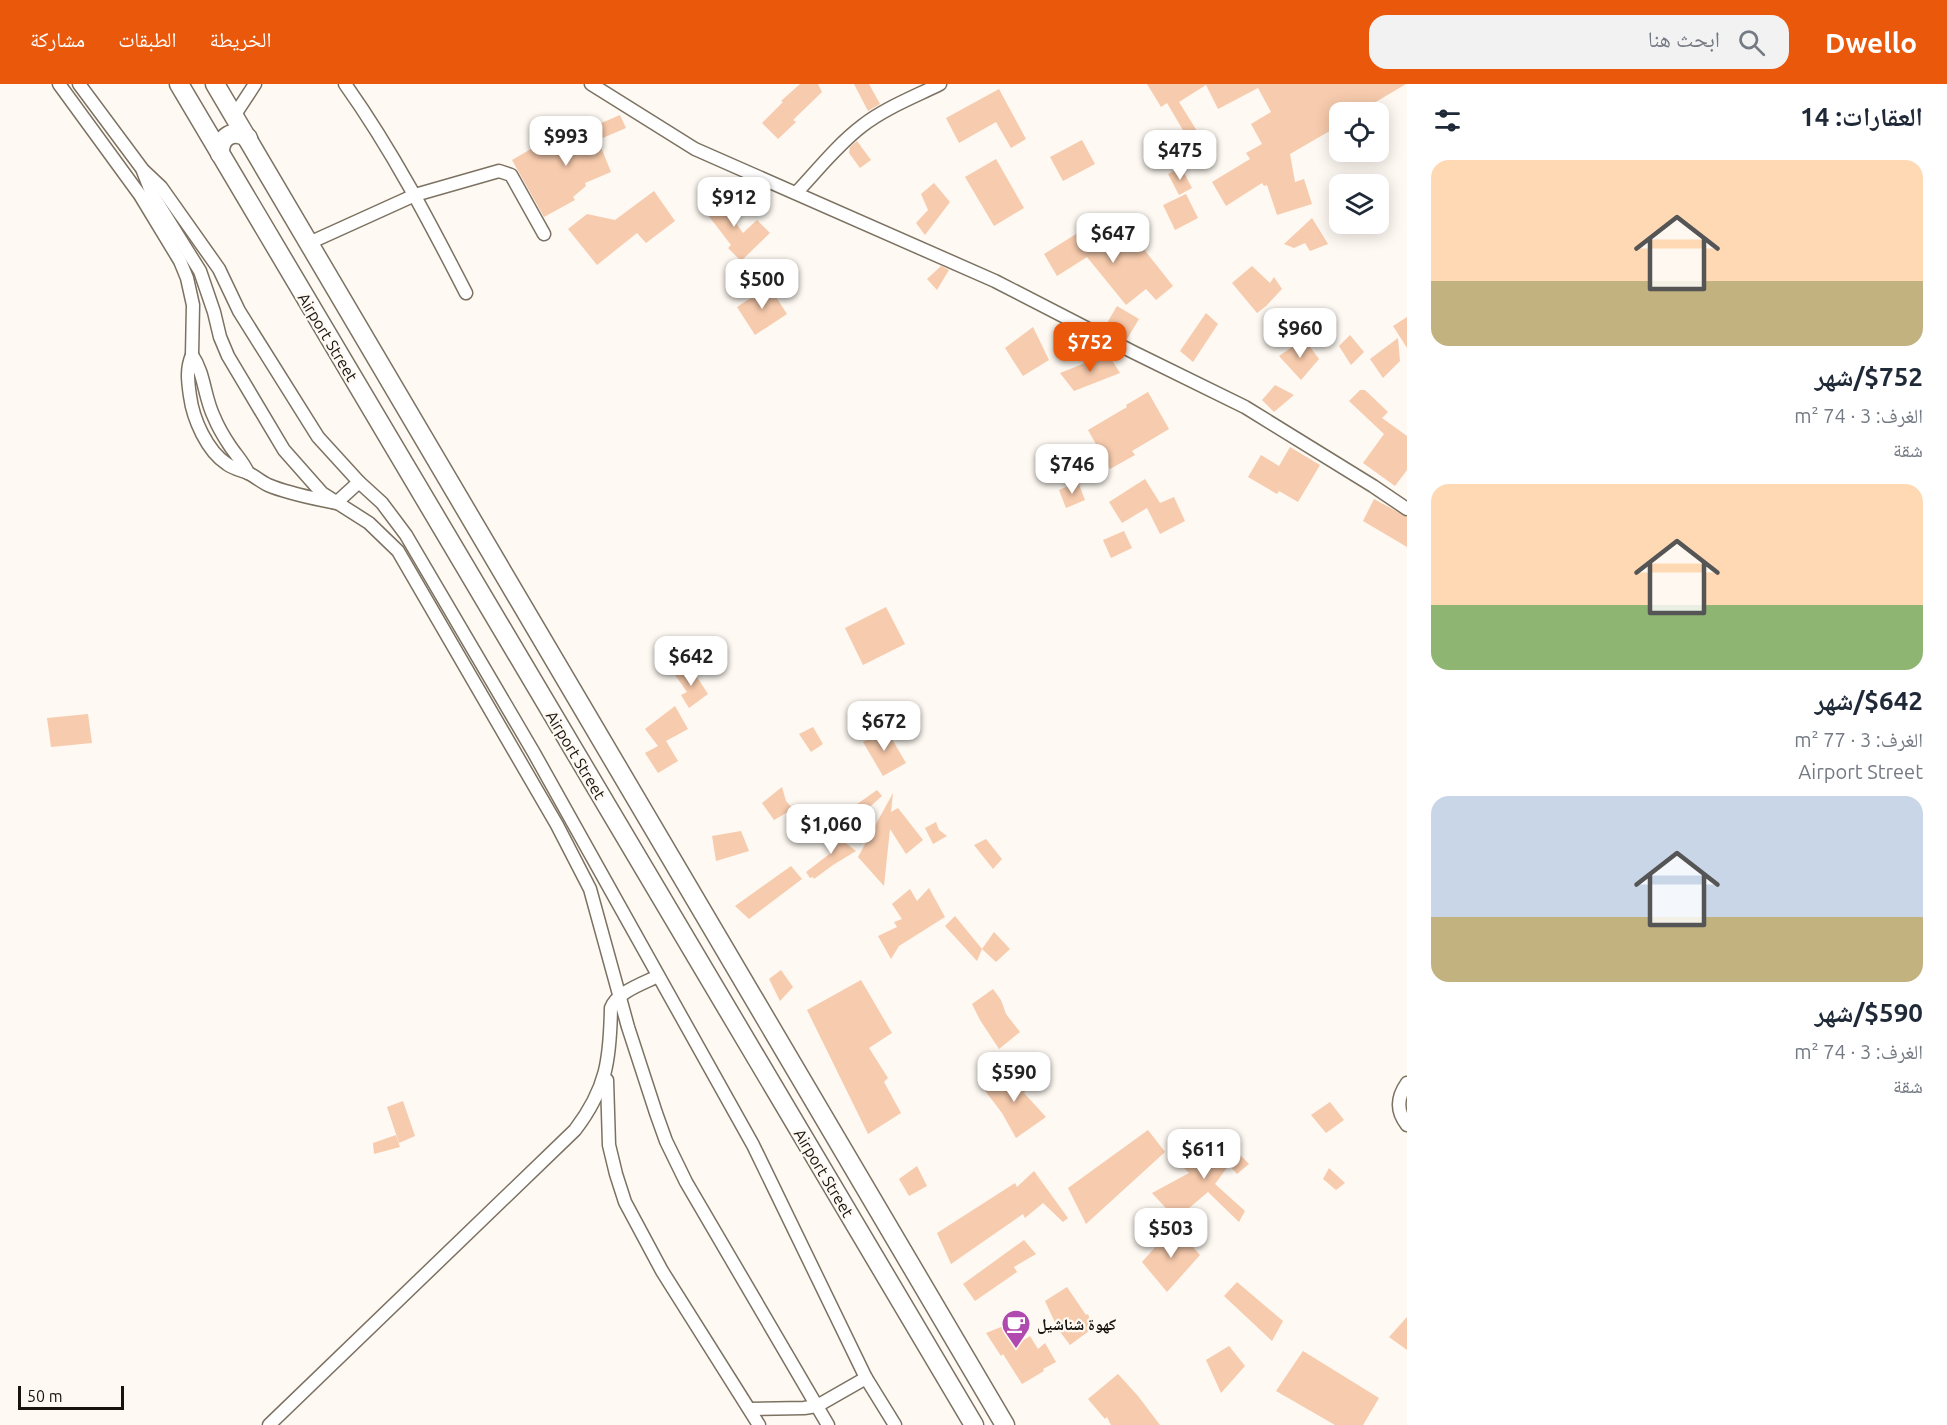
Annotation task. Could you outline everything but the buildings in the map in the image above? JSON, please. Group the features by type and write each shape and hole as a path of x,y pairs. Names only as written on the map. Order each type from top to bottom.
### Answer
{"main road":[{"name":"Airport Street","path":"179,84 974,1425"},
{"name":"Airport Street","path":"215,84 1005,1425"},
{"path":"189,103 207,104 214,95 215,84"},
{"path":"220,154 220,143 228,136 238,133 248,138"}],"street":[{"path":"59,84 140,195 184,269 193,304 192,355 188,378 191,405 201,431 216,454 224,463 236,470 248,473 279,489 336,503"},
{"path":"79,84 142,170 161,187 219,269 235,303 318,437 359,482 382,503 406,535 534,753 753,1145 866,1378 894,1425"},
{"path":"234,116 255,84"},
{"path":"345,84 373,124 416,195 466,293"},
{"path":"591,84 695,149 995,280 1245,407 1407,509"},
{"path":"796,193 849,137 864,125 902,102 940,84"},
{"path":"142,170 152,194 200,271 228,356 284,450 322,493 376,529 391,543 407,564 557,825 595,900 628,1027 672,1155 828,1425"},
{"path":"309,243 416,195 503,171 511,175 544,234"},
{"path":"214,312 235,303"},
{"path":"192,355 200,369 213,416 248,473"},
{"path":"336,503 359,482"},
{"path":"269,1425 575,1130 594,1102 606,1070 613,1003 621,996 658,976"},
{"path":"606,1070 609,1145 615,1174 625,1202 662,1271 759,1425"},
{"path":"1407,1083 1399,1096 1398,1106 1400,1115 1407,1125"},
{"path":"750,1408 817,1406 866,1378"}],"place":[{"name":"كهوة شناشيل","path":"1016,1350"}]}
